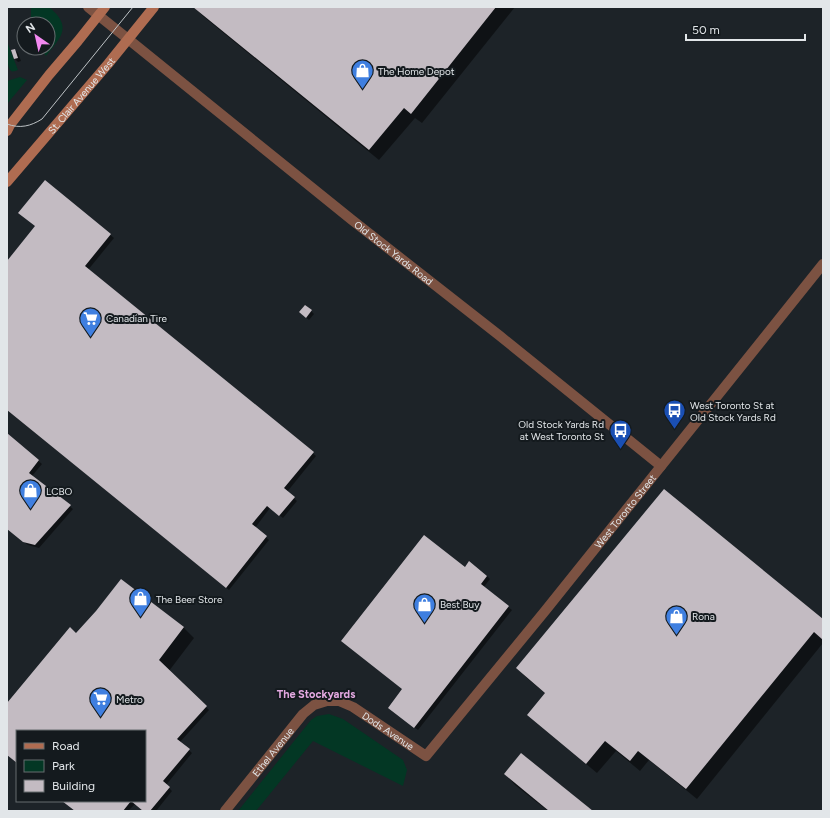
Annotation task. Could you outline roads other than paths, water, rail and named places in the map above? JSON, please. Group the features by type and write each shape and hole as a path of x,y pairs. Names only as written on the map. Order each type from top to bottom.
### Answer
{"main road":[{"path":"7,131 49,75 105,7"},
{"name":"St. Clair Avenue West","path":"7,182 108,64 154,7"}],"street":[{"name":"Old Stock Yards Road","path":"88,7 661,466"},
{"name":"West Toronto Street","path":"426,756 545,611 823,264"},
{"name":"Dods Avenue","path":"327,701 339,701 353,707 426,756"},
{"name":"Ethel Avenue","path":"225,811 303,714 314,705 327,701"}],"tram line":[{"path":"7,124 12,126 25,126 42,119 133,7"}],"place":[{"name":"The Home Depot","path":"362,90"},
{"name":"Canadian Tire","path":"90,338"},
{"name":"West Toronto St at Old Stock Yards Rd","path":"675,430"},
{"name":"Old Stock Yards Rd at West Toronto St","path":"620,450"},
{"name":"LCBO","path":"31,510"},
{"name":"The Beer Store","path":"140,618"},
{"name":"Best Buy","path":"425,624"},
{"name":"Rona","path":"677,636"},
{"name":"Metro","path":"101,718"}],"district":[{"name":"The Stockyards","path":"316,694"}]}
